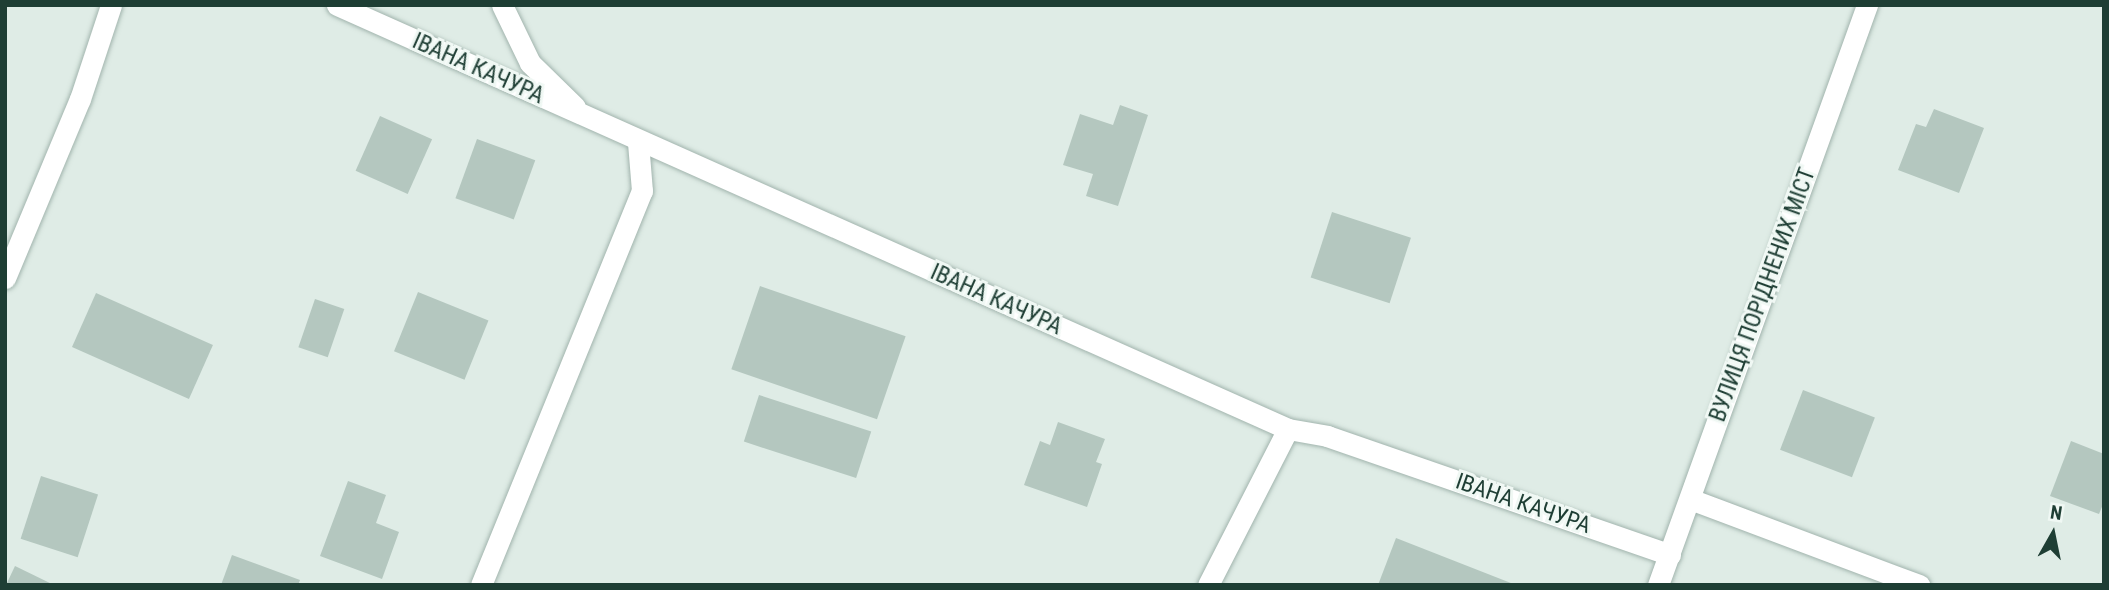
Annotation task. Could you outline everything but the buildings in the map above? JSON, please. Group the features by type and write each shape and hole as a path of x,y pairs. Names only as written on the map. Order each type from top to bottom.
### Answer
{"street":[{"path":"5,278 80,99 111,5"},
{"name":"ІВАНА КАЧУРА","path":"337,5 586,119 1287,429 1327,436 1670,555"},
{"path":"502,5 530,63 586,119"},
{"name":"ВУЛИЦЯ ПОРІДНЕНИХ МІСТ","path":"1658,585 1867,5"},
{"path":"481,585 642,191 638,142"},
{"path":"1208,585 1287,429"},
{"path":"1690,499 1919,585"}]}
